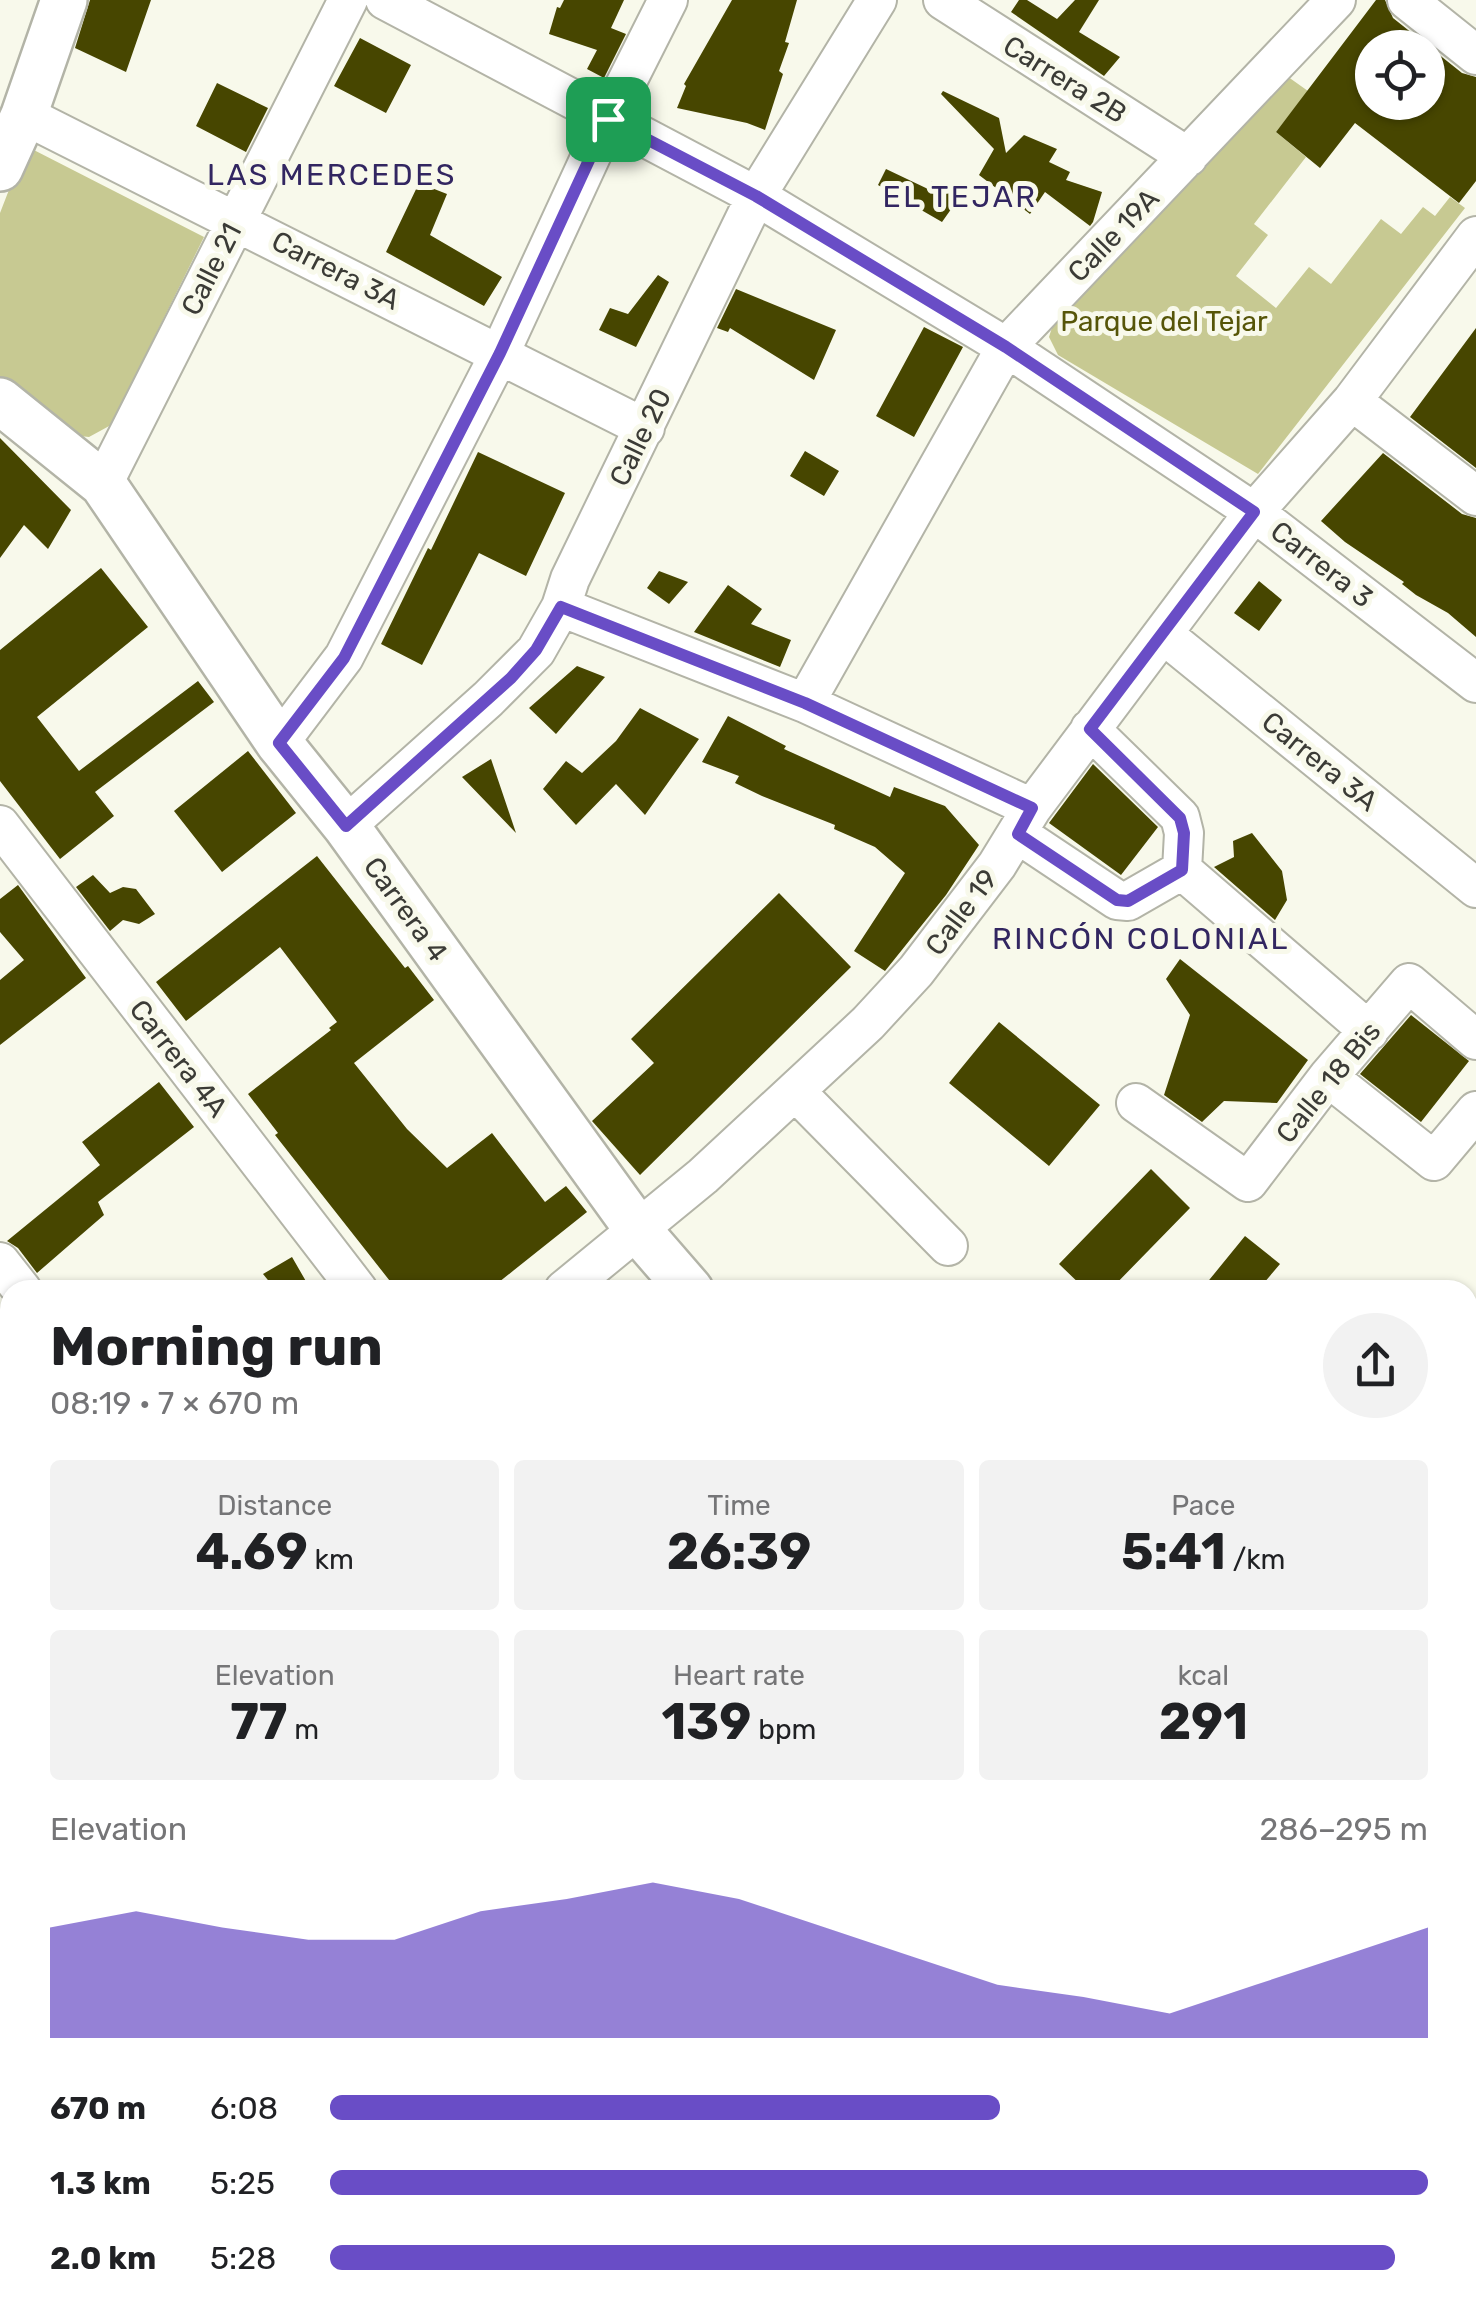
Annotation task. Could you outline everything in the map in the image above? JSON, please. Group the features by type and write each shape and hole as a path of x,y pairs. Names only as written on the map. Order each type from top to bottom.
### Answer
{"street":[{"path":"8,146 64,0"},
{"name":"Calle 21","path":"104,484 348,0"},
{"name":"Carrera 3","path":"385,0 756,196 1006,347 1254,512 1476,683"},
{"path":"279,743 344,658 500,353 608,119 668,0"},
{"name":"Calle 20","path":"346,826 511,678 536,650 561,607 570,579 756,196 876,0"},
{"name":"Carrera 2B","path":"943,0 996,14 1188,158"},
{"name":"Calle 19A","path":"805,703 1006,347 1336,0"},
{"path":"1406,0 1476,54"},
{"name":"Carrera 3A","path":"8,146 236,219 645,428"},
{"name":"Calle 19","path":"576,1280 796,1092 916,971 1090,729 1254,512 1352,402 1476,236"},
{"name":"Carrera 4","path":"0,401 104,484 279,743 346,826 638,1230 681,1280"},
{"path":"1352,402 1476,496"},
{"path":"561,607 805,703 1025,821 1117,900 1128,901 1182,870"},
{"name":"Carrera 3A","path":"1163,634 1476,888"},
{"path":"1090,729 1180,818 1184,833 1182,870"},
{"name":"Carrera 4A","path":"0,824 350,1280"},
{"path":"1182,870 1369,1030"},
{"name":"Calle 18 Bis","path":"1136,1103 1248,1182 1328,1077 1409,982 1476,1040"},
{"path":"1328,1077 1434,1161 1476,1111"},
{"path":"796,1092 948,1246"}],"green space":[{"name":"Parque del Tejar","path":"1284,74 1308,91 1276,132 1306,157 1254,224 1268,235 1236,276 1276,308 1309,267 1331,284 1381,219 1401,234 1423,207 1435,216 1450,197 1465,208 1258,474 1058,355 1049,337 1056,315"},
{"path":"26,146 204,237 111,425 89,437 70,435 0,386 0,213"}],"building":[{"path":"90,0 151,0 126,72 75,48"},
{"path":"564,0 624,0 611,28 626,34 604,78 587,69 597,50 549,34 557,7"},
{"path":"732,0 797,0 779,71 783,74 765,130 677,108 684,84"},
{"path":"1019,0 1027,0 1057,19 1075,0 1099,0 1079,32 1120,57 1104,76 1011,12"},
{"path":"1376,0 1385,0 1393,18 1408,30 1355,30 1355,120 1445,120 1445,59 1462,73 1476,77 1476,181 1459,203 1355,123 1320,168 1276,132"},
{"path":"360,38 411,65 386,113 334,86"},
{"path":"217,83 268,108 246,152 196,126"},
{"path":"943,91 999,118 1006,153 1024,135 1057,149 1049,162 1070,172 1066,180 1102,192 1090,226 1045,192 1030,214 979,175 994,149 941,94"},
{"path":"886,169 928,189 932,181 959,198 942,222 878,185"},
{"path":"419,183 447,194 430,235 502,277 484,306 386,252"},
{"path":"658,275 669,282 636,347 599,330 610,308 628,314"},
{"path":"736,289 836,330 814,380 730,328 728,332 717,328"},
{"path":"924,327 963,347 914,437 876,416"},
{"path":"1476,328 1476,468 1410,417"},
{"path":"0,438 71,510 48,549 24,525 0,558"},
{"path":"805,451 839,471 824,496 790,476"},
{"path":"478,452 565,493 526,576 479,553 422,665 381,644"},
{"path":"1383,453 1462,514 1476,518 1476,637 1321,521"},
{"path":"101,568 148,627 37,717 79,771 198,681 214,702 95,792 114,816 60,859 0,781 0,650"},
{"path":"659,571 688,582 669,604 647,588"},
{"path":"1259,581 1282,600 1259,631 1234,613"},
{"path":"728,585 762,609 751,624 791,640 780,667 694,632"},
{"path":"577,666 605,677 556,734 529,708"},
{"path":"640,708 699,739 645,815 616,784 576,825 543,789 566,761 582,773 616,741"},
{"path":"728,716 786,746 784,749 890,797 894,787 945,806 979,845 946,895 885,971 854,951 905,873 875,847 834,829 835,825 762,796 735,783 739,776 702,762"},
{"path":"248,751 296,813 222,872 174,811"},
{"path":"491,759 516,833 462,777"},
{"path":"1093,764 1158,827 1121,875 1049,823"},
{"path":"1252,833 1282,871 1287,900 1275,920 1214,867 1234,857 1233,841"},
{"path":"317,856 434,1000 354,1063 407,1129 447,1168 492,1133 545,1202 566,1186 587,1212 502,1280 389,1280 275,1135 278,1133 248,1094 337,1022 280,947 186,1021 156,982"},
{"path":"93,875 110,893 123,887 136,889 155,914 139,924 123,920 110,931 76,887"},
{"path":"18,885 86,978 0,1045 0,980 24,960 0,932 0,899"},
{"path":"779,893 851,967 640,1175 592,1121 654,1063 631,1039"},
{"path":"1180,959 1308,1060 1277,1103 1224,1101 1202,1122 1164,1095 1190,1015 1166,979"},
{"path":"1411,1015 1469,1061 1421,1122 1360,1074"},
{"path":"999,1022 1100,1105 1049,1166 949,1083"},
{"path":"159,1082 194,1127 98,1202 104,1215 37,1273 18,1248 7,1241 100,1165 82,1142"},
{"path":"1151,1169 1190,1208 1120,1280 1076,1280 1059,1264"},
{"path":"1245,1236 1280,1264 1266,1280 1209,1280"},
{"path":"292,1257 305,1280 268,1280 263,1274"}],"district":[{"name":"LAS MERCEDES","path":"332,175"},
{"name":"EL TEJAR","path":"960,197"},
{"name":"RINCÓN COLONIAL","path":"1141,939"}],"route":[{"path":"608,119 756,196 1006,347 1254,512 1090,729 1180,818 1184,833 1182,870 1128,901 1107,896 1018,834 1032,808 805,703 561,607 536,650 511,678 346,826 279,743 344,658 500,353 608,119"}]}
